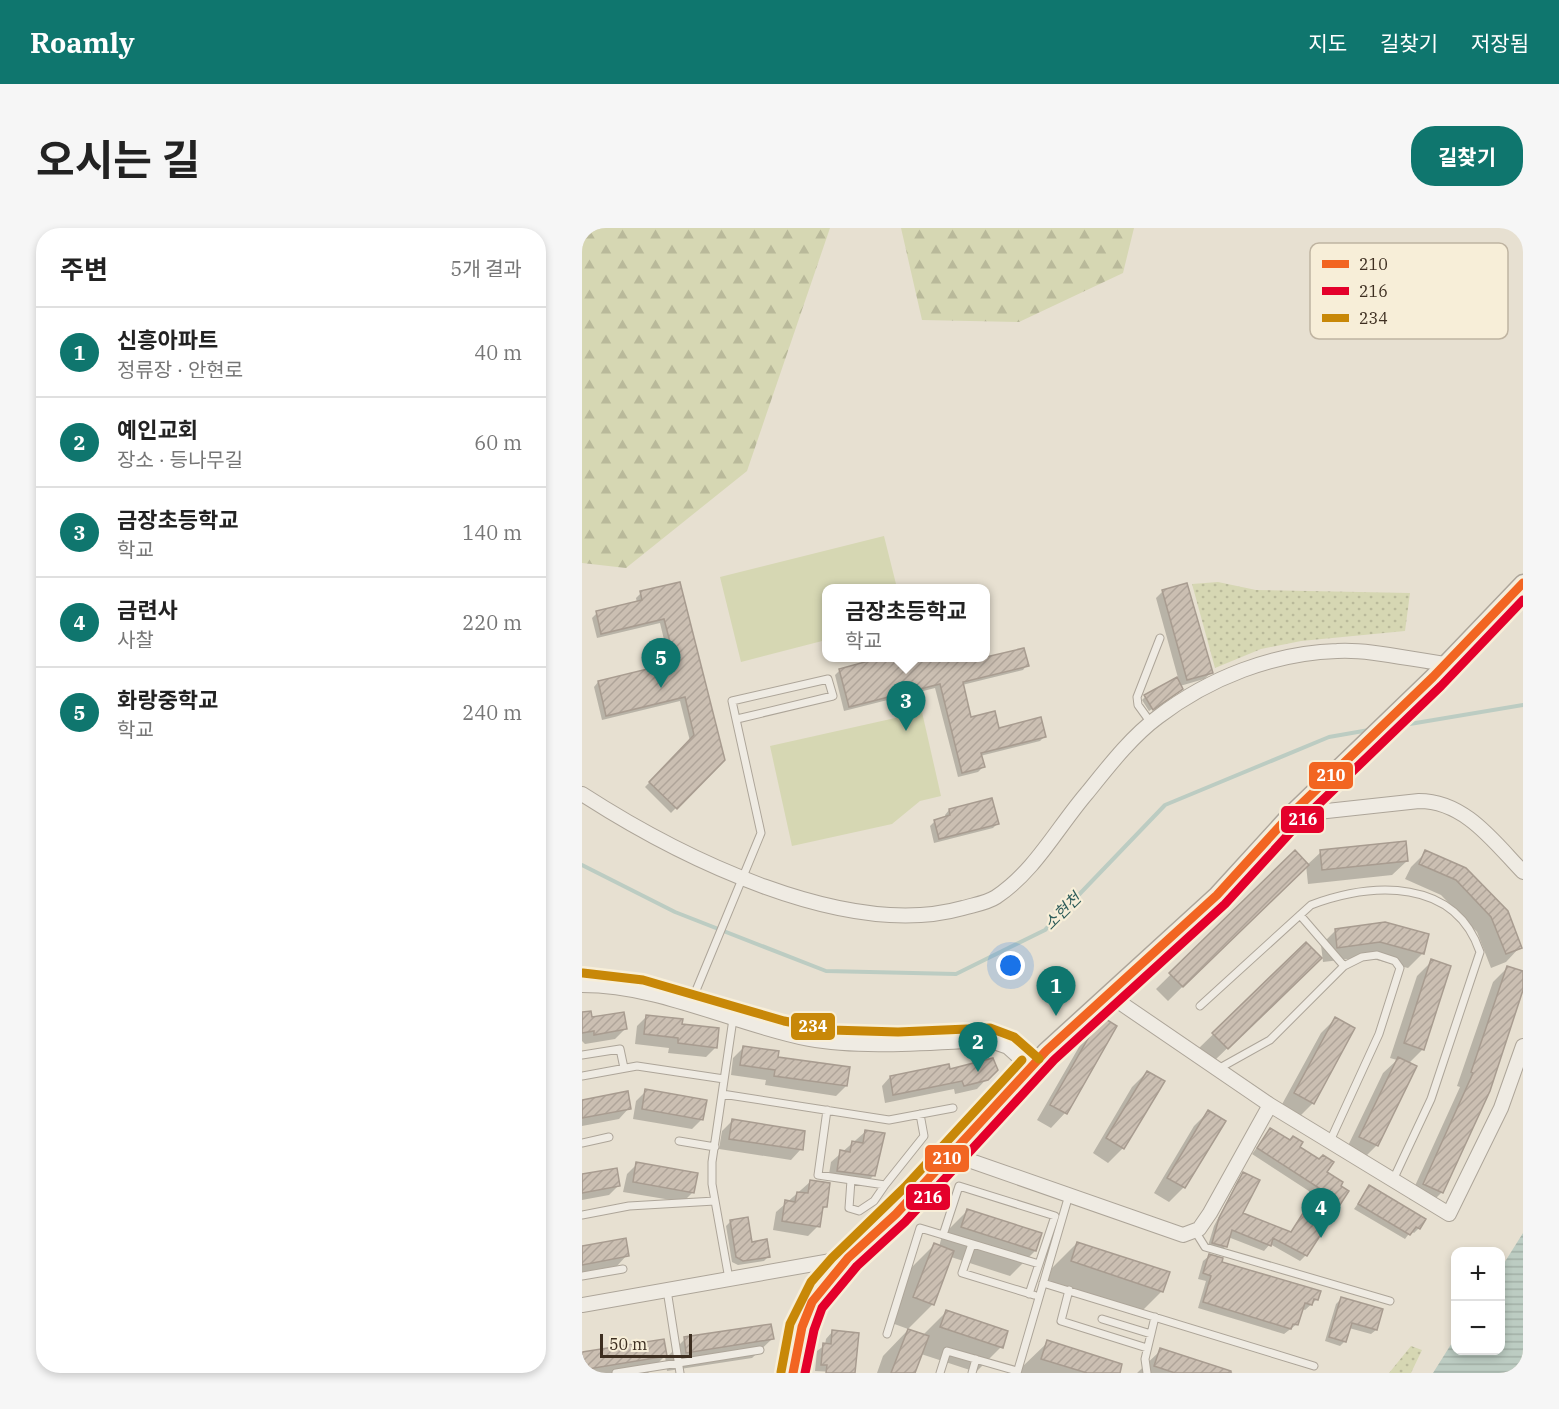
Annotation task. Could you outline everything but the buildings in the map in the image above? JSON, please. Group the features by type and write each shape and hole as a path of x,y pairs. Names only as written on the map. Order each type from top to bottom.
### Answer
{"street":[{"path":"793,1373 799,1337 812,1302 848,1258 896,1214 1068,1030 1217,895 1290,815 1433,677 1523,583"},
{"path":"582,794 625,822 742,879 822,904 893,915 947,912 993,899 1025,874 1085,795 1151,723 1203,689 1251,666 1296,655 1339,650 1446,664"},
{"path":"1290,815 1419,801 1437,802 1473,821 1523,872"},
{"path":"582,985 636,990 811,1039 860,1043 988,1040 1008,1047 1031,1068"},
{"path":"1109,994 1270,1105 1449,1214 1501,1108 1523,1046"},
{"path":"951,1154 1183,1235 1199,1229 1210,1213 1270,1105"},
{"path":"582,1305 848,1258"}],"lane":[{"path":"1151,723 1138,705 1137,697 1160,638"},
{"path":"690,1005 761,833 732,701 828,679 832,696 737,719"},
{"path":"1200,1006 1311,905 1333,897 1396,889 1446,904 1464,920 1474,934 1480,952 1475,971 1431,1099 1393,1180"},
{"path":"1300,915 1344,966"},
{"path":"1218,1069 1270,1040 1344,966 1362,957 1377,955 1395,961 1400,968 1379,1034 1330,1141"},
{"path":"729,1279 712,1184 733,1019"},
{"path":"582,1055 620,1049 624,1068"},
{"path":"582,1076 637,1066 724,1079"},
{"path":"722,1094 889,1120 953,1108"},
{"path":"827,1110 818,1175 885,1185"},
{"path":"851,1180 849,1208 858,1211 874,1201 924,1136 920,1114"},
{"path":"582,1143 609,1137"},
{"path":"679,1141 715,1147"},
{"path":"943,1235 959,1186 1055,1216 1029,1294"},
{"path":"940,1373 947,1351 1017,1372 1069,1195"},
{"path":"582,1215 629,1206 715,1201"},
{"path":"887,1334 920,1228 1039,1264"},
{"path":"1195,1231 1205,1247 1390,1301"},
{"path":"972,1244 962,1273 1039,1297"},
{"path":"582,1276 623,1269"},
{"path":"1043,1282 1314,1366"},
{"path":"667,1290 680,1373"},
{"path":"1069,1290 1061,1322 1148,1348"},
{"path":"1147,1373 1145,1359 1155,1317"},
{"path":"1101,1320 1151,1334"},
{"path":"616,1373 760,1350"},
{"path":"972,1373 976,1359"}],"green space":[{"path":"582,228 830,228 747,471 626,568 582,563"},
{"path":"901,228 1134,228 1123,273 1019,322 922,320"},
{"path":"884,536 896,584 822,584 822,641 741,662 720,577"},
{"path":"1218,582 1256,590 1410,593 1405,631 1301,641 1261,649 1215,668 1192,584"},
{"path":"922,712 941,796 920,801 892,824 792,846 770,746"},
{"path":"1411,1346 1422,1350 1411,1373 1389,1373"}],"shaded area":[{"path":"1523,1233 1523,1373 1433,1373 1451,1344 1451,1355 1505,1355 1505,1262"}],"waterway":[{"name":"소현천","path":"1392,727 1523,705"},
{"name":"소현천","path":"582,865 675,912 826,971 956,974 1045,930 1165,805 1329,737 1369,730"}],"transit line":[{"name":"210","path":"793,1373 802,1327 812,1302 848,1258 896,1214 1046,1051 1217,895 1290,815 1433,677 1523,583"},
{"name":"216","path":"805,1373 814,1330 822,1308 857,1266 905,1222 1054,1060 1225,904 1299,823 1441,686 1523,600"},
{"name":"234","path":"583,973 643,980 784,1021 831,1030 898,1032 990,1028 1014,1037 1039,1059"},
{"name":"234","path":"781,1372 790,1324 811,1282 832,1258 905,1187 1022,1060"}],"place":[{"name":"화랑중학교","path":"661,688"},
{"name":"금장초등학교","path":"906,731"},
{"name":"신흥아파트","path":"1056,1016"},
{"name":"예인교회","path":"978,1072"},
{"name":"금련사","path":"1321,1238"}]}
